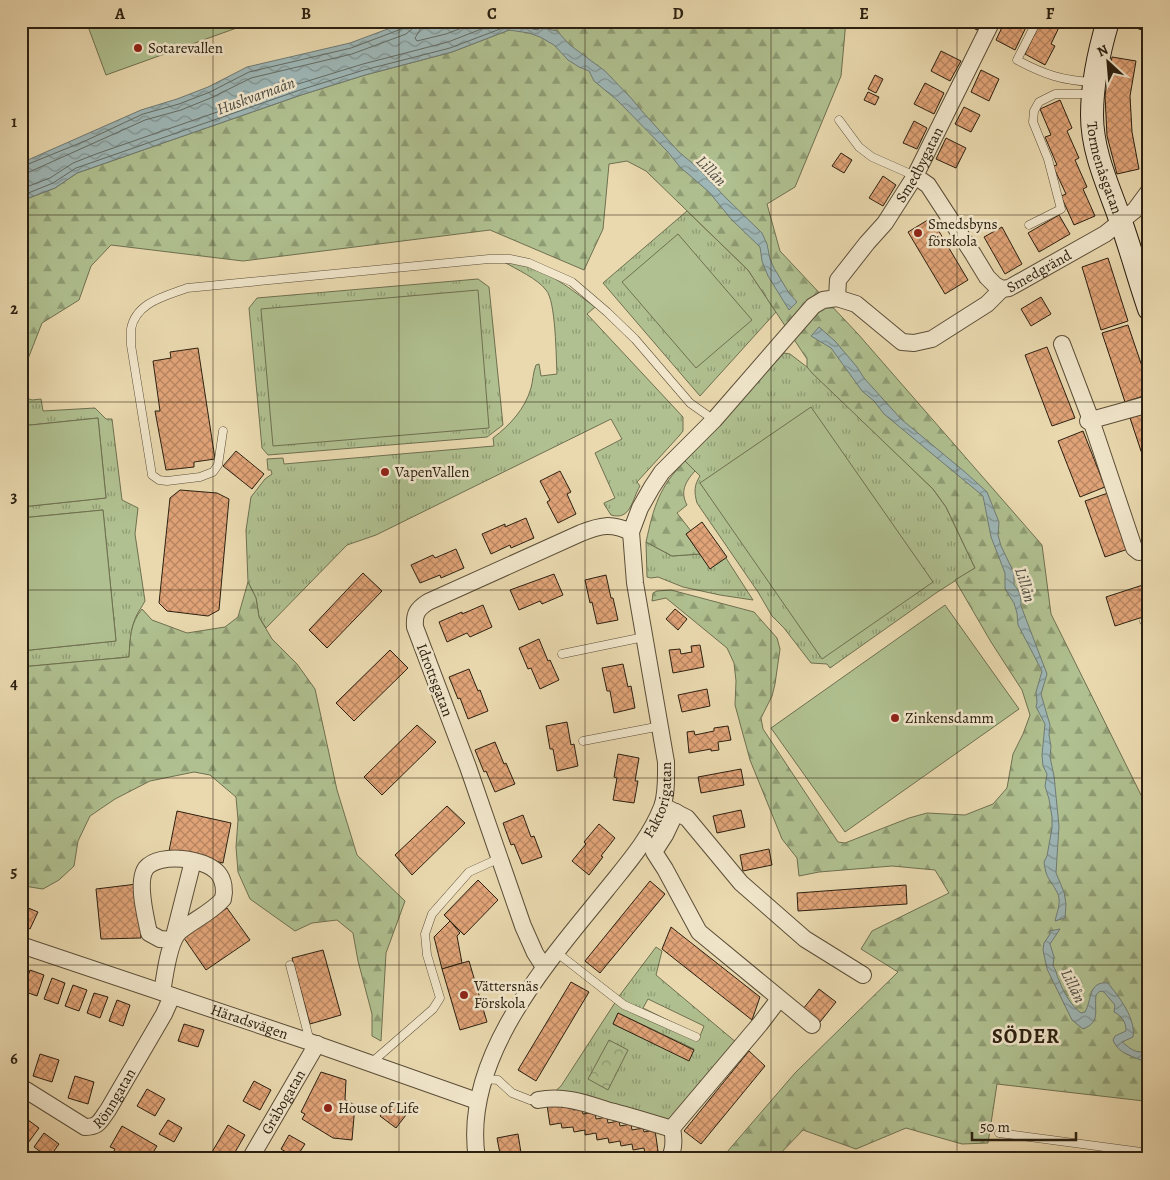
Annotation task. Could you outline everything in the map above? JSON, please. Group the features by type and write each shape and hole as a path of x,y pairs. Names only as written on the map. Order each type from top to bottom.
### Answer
{"street":[{"name":"Smedbygatan","path":"837,298 838,280 885,223 915,176 992,21"},
{"name":"Tormenåsgatan","path":"1108,21 1101,46 1094,88 1092,116 1095,144 1103,174 1121,222 1149,309"},
{"name":"Smedgränd","path":"915,176 928,185 986,277 1002,288 1010,288 1105,234 1135,210 1149,191"},
{"path":"714,420 813,306 823,300 837,298 856,304 902,342 914,343 932,339 987,304 1002,288"},
{"path":"1062,344 1134,548 1139,552 1149,550"},
{"path":"1090,421 1149,404"},
{"name":"Faktorigatan","path":"477,1159 474,1130 478,1101 484,1079 514,1013 544,967 636,854 650,831 669,809 665,787 666,762 635,583 631,532 640,508 662,472 714,420"},
{"name":"Idrottsgatan","path":"544,967 535,953 523,926 468,766 415,628 414,617 418,608 428,602 598,526 608,525 631,532"},
{"path":"812,1025 699,932 665,868 654,852 665,835 669,809 687,818 741,883 772,911 805,939 863,975"},
{"path":"174,858 209,866 218,874 223,884 224,899 218,906 179,932 173,940 160,939 149,933 143,902 142,879 146,868 156,862 174,858"},
{"name":"Rönngatan","path":"21,1087 85,1127 93,1127 99,1123 164,1014 173,940 193,861"},
{"name":"Häradsvägen","path":"21,946 313,1043 478,1101"},
{"path":"669,1159 674,1143 672,1128 779,999"},
{"name":"Gråbogatan","path":"250,1159 313,1043"},
{"path":"538,1100 552,1098 582,1102 672,1128"}],"lane":[{"path":"1037,21 1017,60 1041,73 1094,88"},
{"path":"1029,225 1061,209 1048,159 1033,122 1034,111 1039,102 1054,94 1094,88"},
{"path":"839,120 859,148 872,157 915,176"},
{"path":"223,432 218,464 213,472 167,481 159,480 152,475 131,345 131,329 135,318 142,308 155,300 187,288 489,259 510,259 529,263 572,282 608,312 635,339 690,403 714,420"},
{"path":"562,654 644,637"},
{"path":"583,741 661,726"},
{"path":"371,1063 433,1009 440,998 427,955 425,934 432,914 469,872 500,858"},
{"path":"556,952 624,1005 696,1037"},
{"path":"290,965 313,1043"},
{"path":"484,1079 498,1080 512,1093 530,1100 538,1100"},
{"path":"999,1133 1149,1153"}],"green space":[{"name":"Sotarevallen","path":"86,21 256,21 106,75"},
{"path":"549,21 560,21 583,28 605,21 846,21 841,76 795,187 767,204 780,251 858,334 1042,545 1051,614 1149,811 1149,1103 997,1084 988,1143 962,1144 906,1128 856,1149 803,1130 775,1159 721,1159 795,1073 898,972 861,949 872,931 949,893 935,870 892,866 819,872 799,876 797,858 782,839 750,760 735,705 736,681 734,663 727,648 666,598 652,601 653,593 671,590 754,612 777,638 780,649 775,684 772,696 761,718 763,729 838,842 845,843 927,813 965,815 993,804 1007,788 1013,754 1030,715 1022,690 991,642 955,580 975,568 946,507 933,489 812,373 807,367 807,359 748,270 646,171 627,161 609,164 603,229 584,270 490,230 243,261 111,245 91,266 79,300 42,323 26,364 21,368 21,201 55,188 77,173 301,95 365,75 452,52 509,30"},
{"path":"687,211 748,270 776,312 700,396 603,283"},
{"path":"678,234 752,320 696,368 622,282"},
{"path":"504,262 517,263 541,271 564,284 595,307 587,314 683,417 683,431 637,482 640,486 630,508 623,515 611,515 604,504 615,498 595,453 622,439 611,419 376,535 347,545 266,628 259,617 256,598 248,582 246,530 251,497 265,479 272,474 271,470 268,470 267,459 283,458 284,464 494,446 493,438 511,422 525,403 531,388 536,365 539,364 541,376 557,374 554,317 549,296 538,282"},
{"path":"478,279 489,287 503,425 487,437 268,455 262,448 249,308 257,298"},
{"path":"478,290 489,428 273,446 261,309"},
{"path":"784,353 790,354 807,367 933,489 946,507 975,568 936,593 830,668 827,664 811,663 784,628 772,616 758,592 697,503 695,489 700,476 685,461"},
{"path":"21,396 32,400 41,399 43,411 95,408 106,419 112,419 122,500 138,508 135,534 145,601 133,624 129,657 21,667 21,651 116,641 103,510 21,518 21,507 106,498 98,418 21,426"},
{"path":"811,407 933,582 822,659 700,483"},
{"path":"98,418 106,498 21,507 21,426"},
{"path":"685,461 695,471 684,491 687,505 677,513 691,531 686,534 700,554 672,556 646,542 655,507 663,489 676,470"},
{"path":"103,510 116,641 21,651 21,518"},
{"path":"646,542 672,556 700,554 710,568 726,558 753,600 683,587 658,577 647,577"},
{"path":"248,582 256,598 259,617 272,639 297,664 315,689 337,790 357,855 405,901 386,953 381,1041 372,1036 372,1014 358,961 353,933 337,920 312,923 295,931 250,899 238,872 236,797 210,775 194,772 150,781 115,799 90,816 78,841 74,866 59,880 43,889 21,883 21,667 129,657 133,626 142,609 152,620 187,633 225,627 238,617"},
{"name":"Zinkensdamm","path":"945,605 1019,709 845,832 771,728"},
{"path":"656,947 662,951 656,975 737,1043 673,1120 665,1123 552,1094 561,1086 620,995","holes":["648,999 704,1026 700,1036 643,1008","618,1013 694,1049 689,1060 613,1024"]},
{"path":"609,1040 628,1050 608,1090 588,1079"}],"water":[{"name":"Huskvarnaån","path":"409,21 549,21 542,23 548,29 557,31 570,45 605,71 679,152 697,167 762,233 774,268 789,293 797,302 789,310 768,276 762,261 760,247 731,219 709,192 680,167 617,100 594,81 589,71 568,60 554,45 540,37 509,30 452,52 365,75 301,95 77,173 55,188 21,201 21,163 141,110 208,87 247,67 350,43"},
{"path":"819,327 835,341 864,378 901,419 987,492 999,522 998,535 1001,546 1014,573 1014,585 1019,592 1021,606 1047,674 1041,694 1050,725 1050,757 1054,776 1059,826 1056,873 1064,892 1066,904 1065,918 1055,921 1059,899 1047,876 1044,862 1047,856 1052,828 1052,817 1045,786 1047,774 1043,766 1042,755 1045,724 1036,707 1036,692 1042,671 1018,625 1014,603 1005,589 1005,573 991,537 983,496 884,414 874,401 862,391 831,348 811,336"},
{"path":"1060,929 1050,944 1054,957 1053,966 1068,998 1081,1013 1085,1012 1094,988 1102,983 1108,983 1126,1008 1132,1023 1133,1037 1122,1042 1129,1048 1142,1052 1144,1057 1149,1058 1149,1065 1124,1053 1116,1046 1113,1040 1115,1036 1126,1031 1125,1025 1121,1017 1114,1012 1115,1005 1104,992 1100,991 1096,995 1096,1015 1089,1026 1083,1029 1072,1020 1047,969 1043,950 1050,931"}],"building":[{"path":"961,21 981,21 977,30"},
{"path":"1005,21 1029,21 1015,50 996,40"},
{"path":"1041,21 1062,21 1051,44 1055,46 1045,65 1025,54"},
{"path":"1128,21 1148,21 1145,31 1127,25"},
{"path":"941,51 961,61 950,81 931,71"},
{"path":"1112,57 1136,61 1130,96 1132,132 1139,169 1117,174 1107,136 1105,95"},
{"path":"981,70 999,79 989,101 971,92"},
{"path":"875,75 883,79 876,93 868,89"},
{"path":"925,83 944,93 934,114 914,104"},
{"path":"868,92 879,97 875,105 864,100"},
{"path":"1060,100 1072,128 1067,131 1079,158 1075,160 1087,187 1083,189 1095,216 1074,225 1061,196 1066,194 1053,166 1057,165 1045,137 1051,135 1040,109"},
{"path":"964,107 980,115 971,132 955,124"},
{"path":"914,121 927,128 917,149 903,143"},
{"path":"946,138 966,148 956,168 936,159"},
{"path":"841,153 852,160 844,173 832,166"},
{"path":"883,176 896,185 883,206 869,198"},
{"path":"1059,215 1070,234 1039,252 1028,233"},
{"path":"931,218 968,280 945,294 908,232"},
{"path":"1002,227 1022,264 1005,274 984,237"},
{"path":"1108,258 1128,321 1101,330 1082,267"},
{"path":"1041,297 1051,314 1031,326 1021,309"},
{"path":"1128,325 1149,387 1149,394 1125,402 1102,333"},
{"path":"1047,347 1075,418 1052,426 1025,355"},
{"path":"198,348 215,459 194,462 194,467 166,470 155,411 160,411 153,361 171,358 170,352"},
{"path":"1149,412 1149,475 1130,418"},
{"path":"1083,431 1105,487 1080,497 1058,441"},
{"path":"236,451 264,474 252,489 223,466"},
{"path":"560,471 571,492 567,494 576,514 558,523 547,502 550,500 540,481"},
{"path":"180,490 217,493 229,499 219,610 208,616 167,611 159,603 170,498"},
{"path":"1108,493 1128,549 1105,557 1085,501"},
{"path":"526,518 534,538 511,548 510,545 491,554 482,534 505,524 505,527"},
{"path":"702,522 727,557 710,569 686,534"},
{"path":"456,549 464,568 441,578 440,575 420,583 411,565 433,555 435,558"},
{"path":"363,573 382,591 327,648 309,630"},
{"path":"554,574 563,595 542,604 540,601 519,610 510,590"},
{"path":"606,575 618,620 597,624 585,580"},
{"path":"1149,583 1149,615 1115,626 1106,597"},
{"path":"483,605 492,627 470,637 467,633 447,642 439,622"},
{"path":"675,609 687,619 678,630 666,619"},
{"path":"539,639 548,661 550,660 559,680 540,689 531,668 528,669 519,648"},
{"path":"700,645 704,667 673,673 669,650 680,649 681,654 692,652 691,646"},
{"path":"390,650 408,668 354,721 336,703"},
{"path":"623,664 628,687 631,686 635,708 614,713 610,691 607,691 602,668"},
{"path":"469,669 488,711 468,719 449,677"},
{"path":"707,689 710,706 682,712 678,695"},
{"path":"567,722 571,745 574,744 578,766 557,771 553,749 550,749 546,726"},
{"path":"417,725 436,742 382,795 364,777"},
{"path":"728,726 731,740 718,742 719,750 711,751 711,749 689,753 687,732 694,731 695,735 714,731 714,728"},
{"path":"495,742 515,784 495,792 475,750"},
{"path":"618,754 639,758 635,781 638,781 634,803 613,800 617,778 614,777"},
{"path":"741,769 744,785 701,793 698,777"},
{"path":"447,806 465,823 412,875 395,855"},
{"path":"741,810 745,827 717,833 713,816"},
{"path":"177,811 231,823 223,863 169,851"},
{"path":"523,815 531,837 534,836 542,857 522,864 514,844 511,845 503,823"},
{"path":"599,824 615,838 589,875 572,861 586,844 584,842"},
{"path":"769,849 772,865 743,871 740,855"},
{"path":"478,880 498,900 464,935 444,915"},
{"path":"650,881 665,894 600,973 585,961"},
{"path":"137,884 141,938 101,939 96,889"},
{"path":"906,885 907,904 798,911 797,893"},
{"path":"21,905 38,912 30,929 21,925"},
{"path":"227,908 250,940 206,970 184,938"},
{"path":"450,921 460,933 457,936 462,963 442,969 434,937"},
{"path":"671,927 760,997 752,1020 662,949"},
{"path":"323,950 341,1015 310,1024 292,958"},
{"name":"Vättersnäs Förskola","path":"469,961 487,1022 460,1030 442,969"},
{"path":"30,970 44,975 37,996 23,991"},
{"path":"52,978 65,983 58,1004 44,999"},
{"path":"571,982 589,992 536,1081 518,1070"},
{"path":"73,985 87,990 79,1011 65,1006"},
{"path":"819,989 836,1002 820,1022 803,1009"},
{"path":"94,993 108,997 100,1018 87,1013"},
{"path":"117,1000 130,1005 123,1026 109,1021"},
{"path":"618,1013 694,1050 689,1061 613,1024"},
{"path":"184,1024 204,1030 198,1047 178,1041"},
{"path":"749,1051 765,1066 701,1144 684,1131"},
{"path":"40,1054 59,1060 52,1082 33,1076"},
{"name":"House of Life","path":"321,1072 346,1080 345,1100 355,1105 352,1140 333,1138 302,1119 305,1114 301,1112"},
{"path":"75,1076 94,1082 88,1104 68,1098"},
{"path":"254,1081 271,1090 260,1110 243,1101"},
{"path":"147,1089 165,1099 155,1116 137,1106"},
{"path":"390,1103 406,1115 396,1128 380,1116"},
{"path":"560,1103 561,1107 572,1106 573,1110 582,1109 583,1114 595,1112 596,1119 607,1117 608,1123 619,1121 620,1126 631,1124 632,1130 643,1128 644,1132 655,1130 658,1151 645,1154 644,1148 633,1150 632,1144 621,1146 620,1141 609,1143 608,1138 597,1140 596,1133 585,1135 585,1130 574,1132 573,1127 562,1128 561,1123 550,1125 547,1105"},
{"path":"24,1117 39,1128 28,1143 21,1138 21,1120"},
{"path":"168,1120 182,1128 174,1142 159,1134"},
{"path":"228,1125 245,1135 231,1159 213,1159 209,1157"},
{"path":"122,1126 157,1146 149,1159 124,1159 113,1153 115,1149 110,1147"},
{"path":"44,1133 59,1144 49,1158 34,1147"},
{"path":"518,1134 522,1159 501,1159 497,1138"},
{"path":"289,1135 305,1144 296,1158 281,1149"}],"place":[{"name":"Sotarevallen","path":"138,48"},
{"name":"Smedsbyns förskola","path":"918,233"},
{"name":"VapenVallen","path":"385,472"},
{"name":"Zinkensdamm","path":"895,718"},
{"name":"Vättersnäs Förskola","path":"464,995"},
{"name":"House of Life","path":"328,1108"}],"district":[{"name":"SÖDER","path":"1026,1036"}],"water label":[{"name":"Lillån","path":"711,171"},
{"name":"Lillån","path":"1025,585"},
{"name":"Lillån","path":"1073,986"}]}
